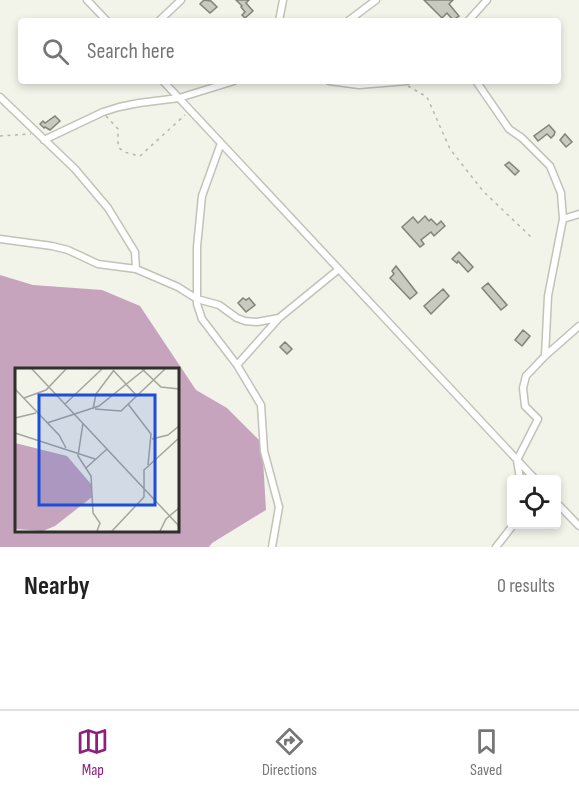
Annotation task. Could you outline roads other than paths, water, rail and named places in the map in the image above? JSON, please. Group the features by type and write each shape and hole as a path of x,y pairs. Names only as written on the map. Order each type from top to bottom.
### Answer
{"street":[{"path":"87,0 104,18"},
{"path":"162,18 181,0"},
{"path":"280,18 283,0"},
{"path":"352,18 376,0"},
{"path":"471,18 487,0"},
{"path":"166,84 530,475"},
{"path":"44,140 103,112 139,103 179,98 224,84"},
{"path":"352,84 374,84"},
{"path":"478,84 509,129 522,138 550,166 561,193 562,219 549,287 545,356"},
{"path":"0,97 75,170 108,208 135,252 136,269"},
{"path":"220,143 202,196 197,247 198,309 202,319 237,365 258,398 264,451 279,507 272,547"},
{"path":"562,219 579,214"},
{"path":"0,239 52,246 68,250 98,264 136,269 178,287 197,299 219,305 245,321 257,322 279,318"},
{"path":"237,365 279,318 339,269"},
{"path":"519,475 517,460 538,418 525,406 523,388 526,376 579,326"},
{"path":"561,507 579,526"},
{"path":"496,547 511,529"}]}
